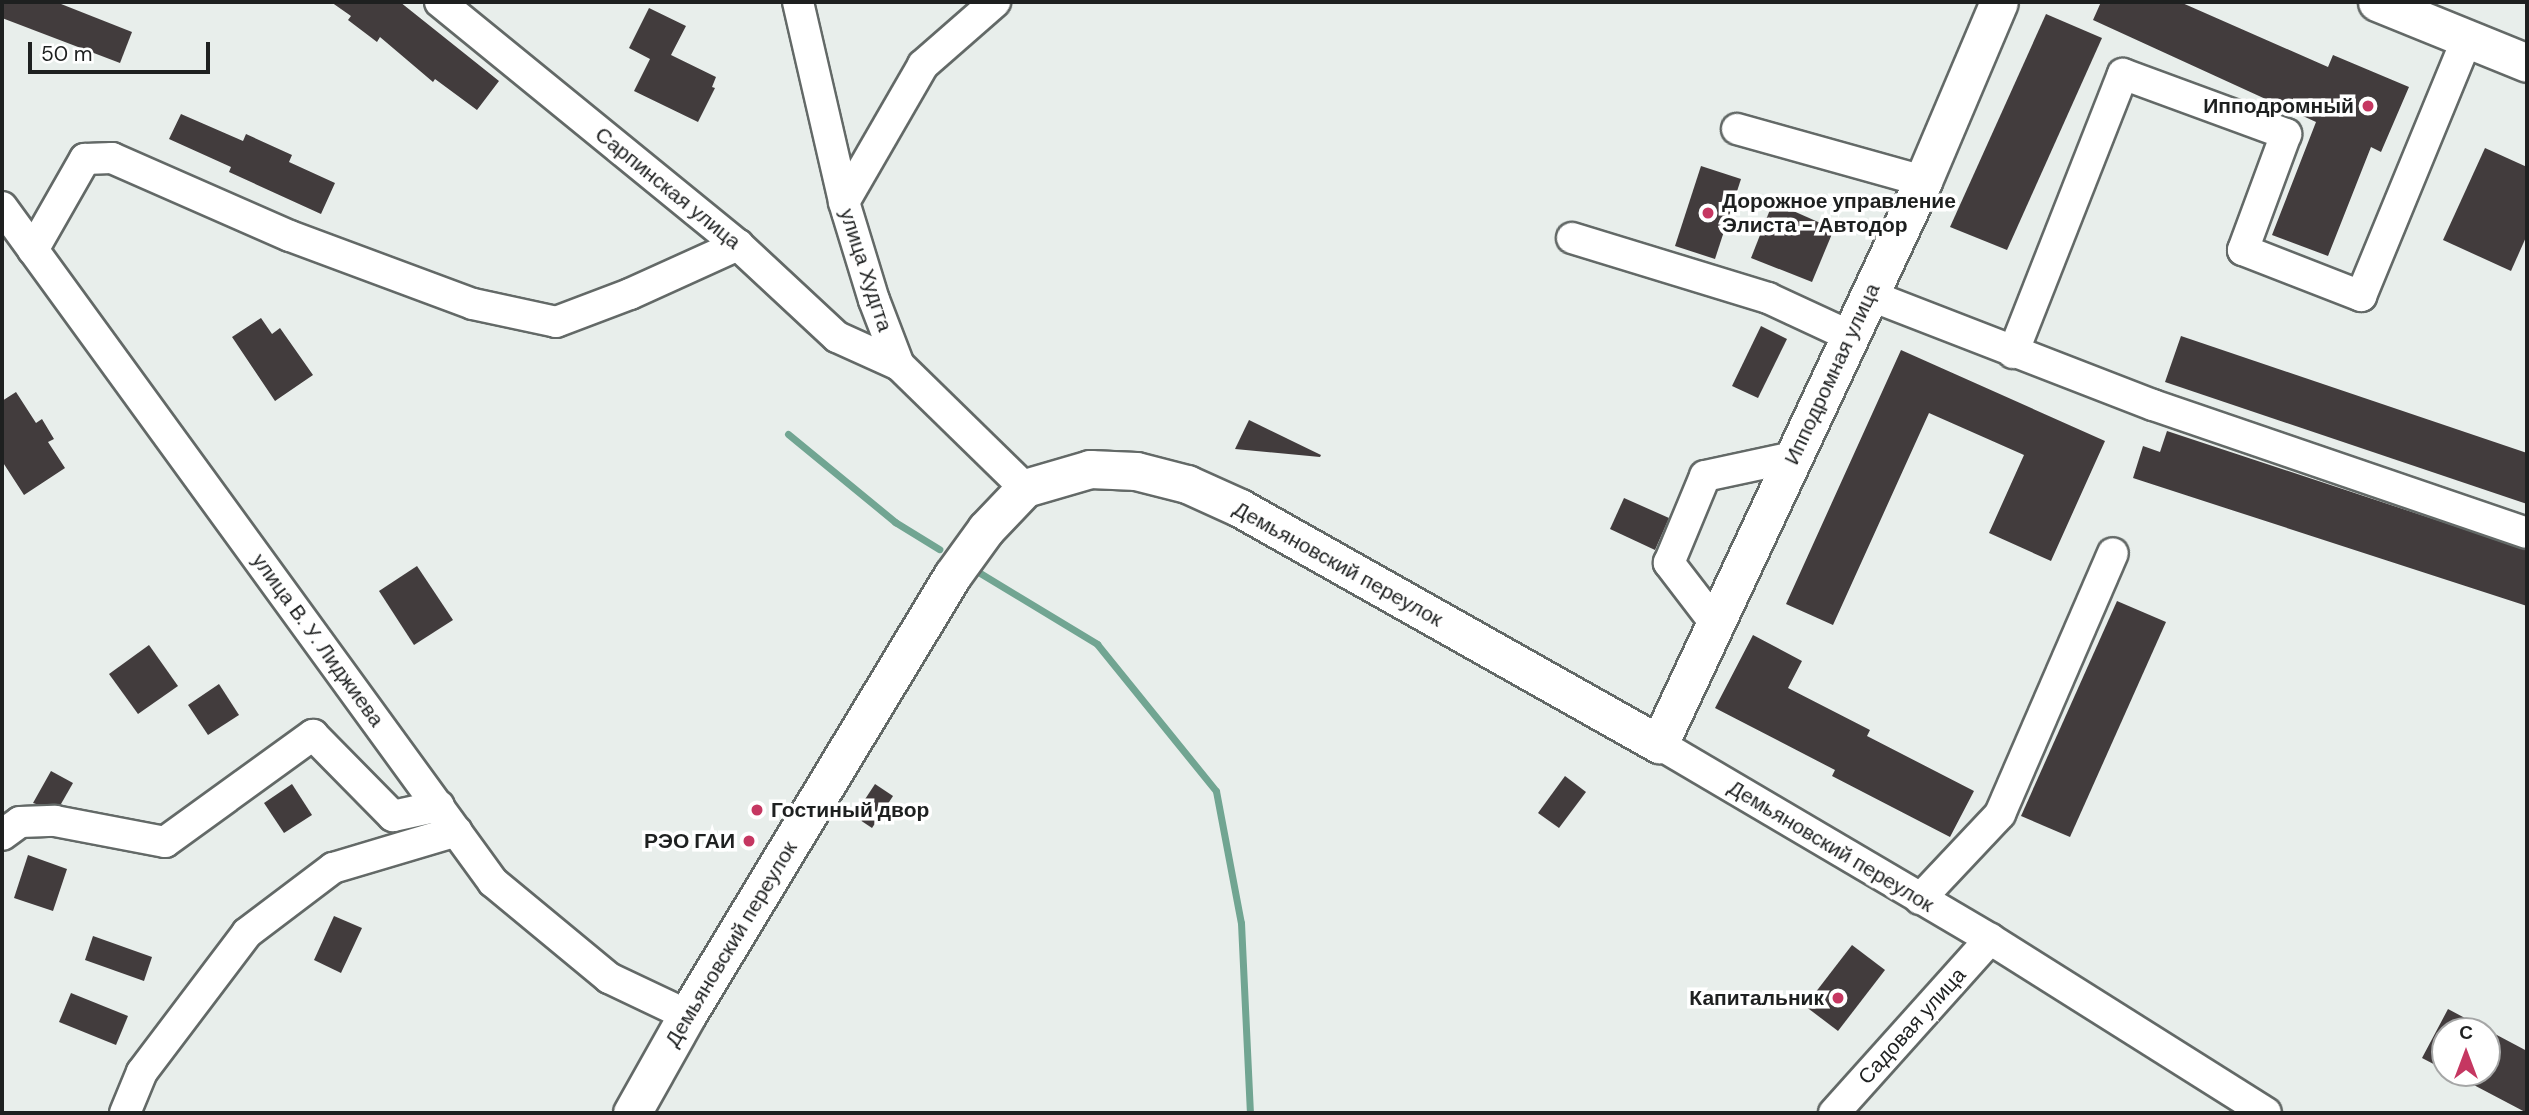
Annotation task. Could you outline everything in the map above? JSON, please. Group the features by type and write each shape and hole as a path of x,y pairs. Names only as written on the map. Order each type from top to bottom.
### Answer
{"main road":[{"name":"Ипподромная улица","path":"1659,744 1923,181 1999,2"},
{"path":"2377,2 2527,63"},
{"name":"Демьяновский переулок","path":"632,1113 687,1015 952,576 986,529 1025,488 1090,469 1136,471 1187,484 1240,508 1659,744"}],"street":[{"name":"Сарпинская улица","path":"440,2 738,245 837,337 899,365"},
{"name":"улица Худгта","path":"798,2 844,202 874,300 899,365 1025,488"},
{"path":"844,202 923,65 995,2"},
{"path":"2013,353 2123,74 2286,134 2243,250 2361,296 2468,37"},
{"path":"1737,129 1923,181"},
{"path":"33,250 85,159 112,158 289,236 473,304 556,322 630,294 738,245"},
{"name":"улица В. У. Лиджиева","path":"2,207 492,882 609,978 687,1015"},
{"path":"1572,239 1768,298 1850,336"},
{"path":"1869,295 2153,405 2527,533"},
{"path":"1715,623 1669,563 1705,476 1794,457"},
{"path":"1920,899 2000,814 2113,552"},
{"path":"2,835 20,822 55,821 165,842 313,735 393,816 439,806"},
{"name":"Демьяновский переулок","path":"1659,744 1990,939 2266,1113"},
{"path":"125,1113 142,1072 247,933 333,868 457,831"},
{"name":"Садовая улица","path":"1834,1113 1990,939"}],"building":[{"path":"2,2 56,2 132,32 120,63 2,18"},
{"path":"331,2 400,2 499,81 477,110 435,79 433,82 380,37 377,42 348,20 351,16"},
{"path":"2101,2 2180,2 2328,67 2333,55 2409,87 2381,152 2371,147 2328,256 2272,235 2316,122 2093,20"},
{"path":"649,8 686,26 671,55 716,77 712,87 715,88 698,122 634,91 650,59 629,48"},
{"path":"2046,14 2102,38 2007,250 1950,227"},
{"path":"181,114 243,141 246,134 292,155 289,162 335,183 321,214 229,172 231,167 169,139"},
{"path":"2485,148 2527,167 2527,235 2511,271 2443,240"},
{"name":"Дорожное управление Элиста - Автодор","path":"1701,166 1741,179 1715,259 1675,246"},
{"path":"1773,202 1834,229 1812,282 1751,258"},
{"path":"261,318 272,334 280,328 313,375 275,401 232,337"},
{"path":"1761,326 1787,339 1758,398 1732,386"},
{"path":"2181,336 2527,453 2527,504 2165,382"},
{"path":"1901,350 2105,441 2051,561 1989,533 2024,455 1929,413 1833,625 1786,604"},
{"path":"16,392 36,423 42,419 54,439 48,442 65,468 24,495 2,461 2,401"},
{"path":"1249,420 1321,455 1320,457 1235,449"},
{"path":"2167,431 2527,550 2527,606 2133,478 2143,446 2160,452"},
{"path":"1624,498 1669,518 1655,550 1610,529"},
{"path":"417,566 453,620 414,645 379,591"},
{"path":"2117,601 2166,622 2070,837 2021,816"},
{"path":"1753,635 1802,661 1788,688 1870,730 1867,736 1974,791 1950,837 1832,776 1835,770 1715,708"},
{"path":"149,645 178,686 138,714 109,674"},
{"path":"219,684 239,715 208,735 188,705"},
{"path":"51,771 73,783 61,804 33,803"},
{"path":"1565,776 1586,792 1559,828 1538,813"},
{"path":"292,784 312,815 284,833 264,803"},
{"path":"875,784 893,796 872,828 854,816"},
{"path":"28,855 67,869 53,911 14,898"},
{"path":"334,916 362,928 341,973 314,960"},
{"path":"93,936 152,957 144,981 85,960"},
{"path":"1852,945 1885,970 1838,1031 1805,1006"},
{"path":"71,993 128,1016 116,1045 59,1022"},
{"path":"2448,1009 2463,1017 2444,1017"},
{"path":"2501,1037 2527,1051 2527,1113 2478,1087 2501,1087"},
{"path":"2431,1041 2431,1063 2422,1058"}],"waterway":[{"path":"788,434 895,522 939,549"},
{"path":"975,570 1097,644 1216,791 1241,923 1250,1113"}],"place":[{"name":"Ипподромный","path":"2368,106"},
{"name":"Дорожное управление Элиста - Автодор","path":"1708,213"},
{"name":"Гостиный двор","path":"757,810"},
{"name":"РЭО ГАИ","path":"749,841"},
{"name":"Капитальник","path":"1838,998"}]}
